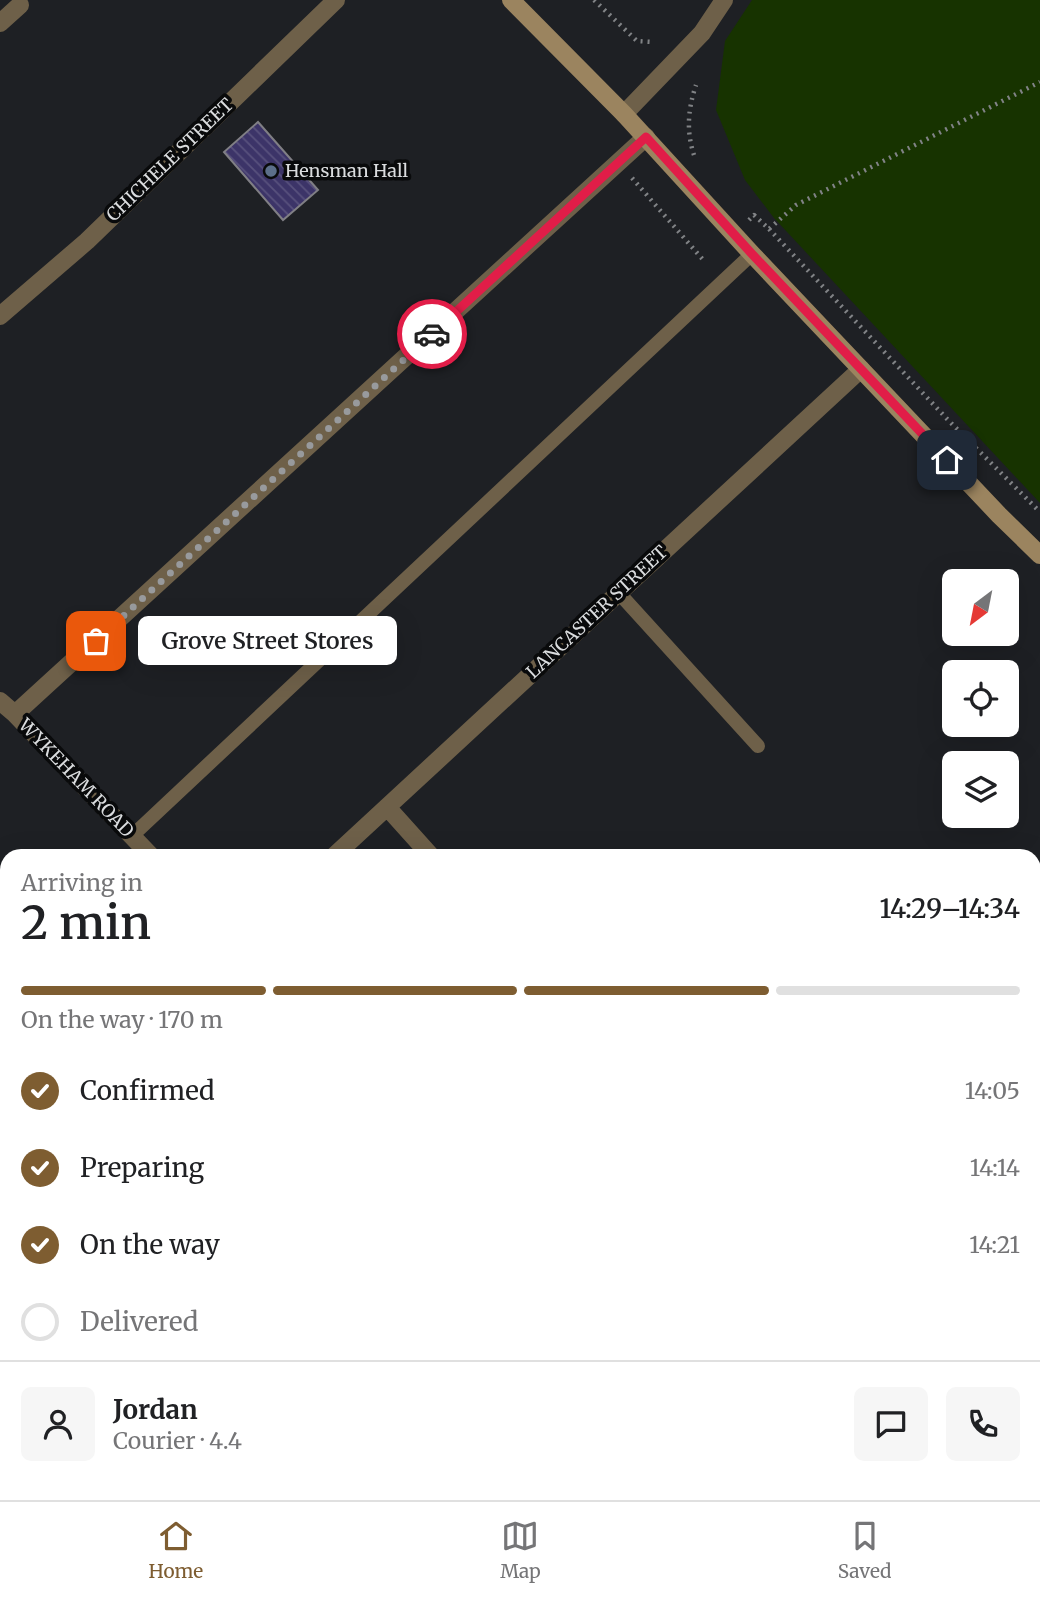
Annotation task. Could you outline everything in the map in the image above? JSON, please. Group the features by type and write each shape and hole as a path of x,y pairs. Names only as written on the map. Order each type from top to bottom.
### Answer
{"main road":[{"path":"511,0 646,137 752,254 1040,555"}],"street":[{"name":"CHICHELE STREET","path":"0,316 87,241 336,0"},
{"path":"624,114 702,33 724,0"},
{"path":"0,23 20,5"},
{"path":"15,714 646,137"},
{"name":"LANCASTER STREET","path":"342,849 861,369"},
{"name":"WYKEHAM ROAD","path":"0,701 145,849"},
{"path":"387,807 425,849"}],"lane":[{"path":"133,835 752,254"},
{"path":"618,592 758,746"}],"path":[{"path":"594,0 637,41 652,42"},
{"path":"769,229 796,205 1040,82"},
{"path":"696,85 689,106 689,141 696,160"},
{"path":"620,163 705,262"},
{"path":"740,212 747,222 754,215 769,229 949,421 1040,512"}],"green space":[{"path":"752,0 1040,0 1040,503 774,218 745,180 716,110 725,41"}],"building":[{"name":"Hensman Hall","path":"258,122 318,190 283,220 224,152"}],"way so far":[{"path":"96,641 432,334"}],"place":[{"name":"Hensman Hall","path":"271,171"},
{"name":"Grove Street Stores","path":"96,641"}],"route":[{"path":"432,334 646,137 752,254 947,460"}]}
